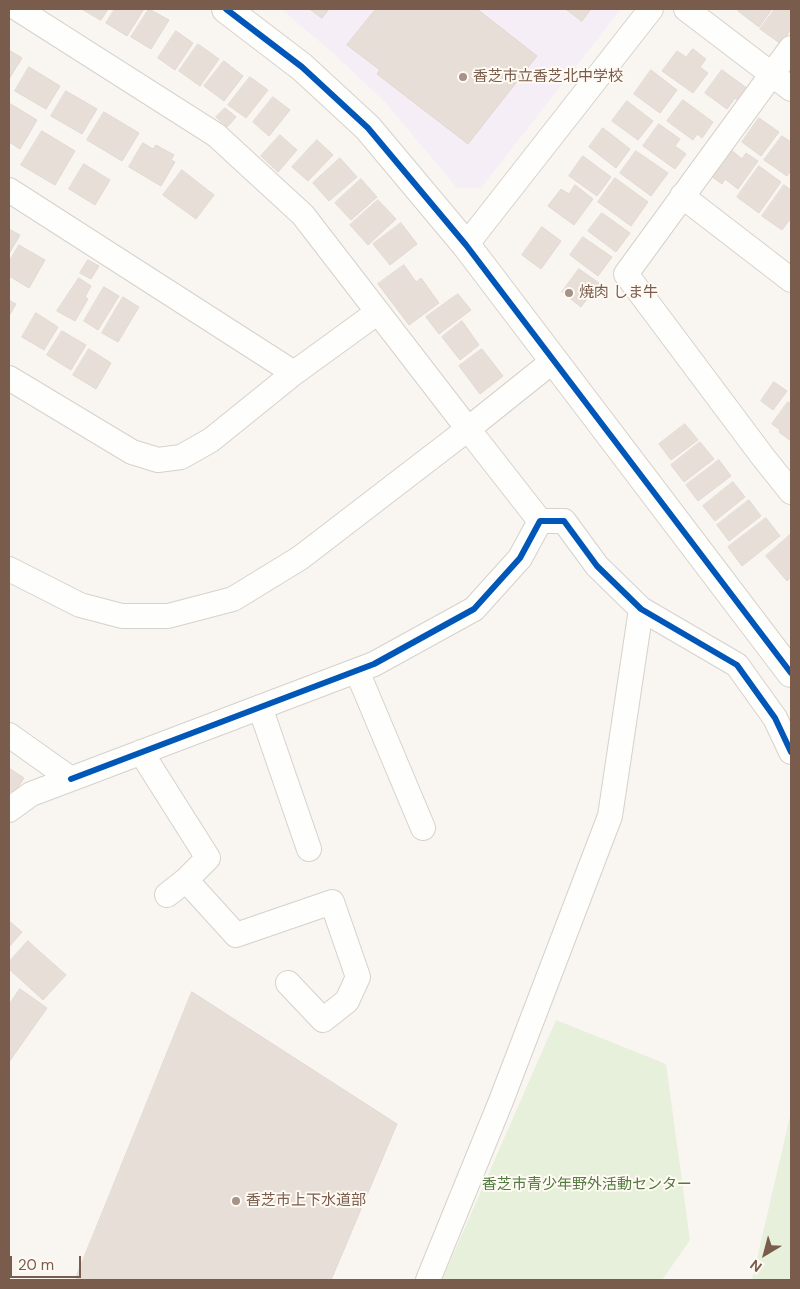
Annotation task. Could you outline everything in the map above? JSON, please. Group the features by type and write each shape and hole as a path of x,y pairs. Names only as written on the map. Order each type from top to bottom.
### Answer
{"street":[{"path":"18,9 216,135 304,215 540,521"},
{"path":"226,9 302,67 368,128 466,245 791,674"},
{"path":"466,245 651,9"},
{"path":"686,9 791,88"},
{"path":"791,48 626,274 791,492"},
{"path":"9,190 294,373"},
{"path":"682,196 791,280"},
{"path":"9,378 132,452 158,460 180,457 198,448 294,373 378,312"},
{"path":"9,569 80,605 122,616 168,616 233,599 300,558 553,361"},
{"path":"540,521 564,521 597,566 641,609 738,665 775,718 791,752"},
{"path":"9,810 31,794 374,664 474,608 520,558 540,521"},
{"path":"428,1280 501,1101 610,816 641,609"},
{"path":"357,671 423,828"},
{"path":"260,707 309,849"},
{"path":"9,735 71,779"},
{"path":"141,752 208,858 186,880 167,895"},
{"path":"186,880 236,935 332,902 358,977 348,1001 323,1020 288,983"}],"shaded area":[{"name":"香芝市立香芝北中学校","path":"281,9 621,9 481,188 457,188 384,101 334,54"}],"green space":[{"name":"香芝市青少年野外活動センター","path":"556,1020 666,1064 690,1240 662,1280 442,1280"},
{"path":"791,1112 791,1280 752,1280"}],"building":[{"path":"82,9 108,9 101,20"},
{"path":"115,9 144,9 127,36 106,23"},
{"path":"149,9 169,20 151,49 131,37"},
{"path":"310,9 329,9 322,18"},
{"path":"376,9 477,9 537,56 468,144 377,74 380,70 347,45"},
{"path":"566,9 591,9 582,21"},
{"path":"740,9 772,9 759,27 738,11"},
{"path":"775,9 791,10 791,29 781,44 760,29"},
{"path":"176,31 193,43 175,70 158,58"},
{"path":"198,44 219,59 200,86 179,71"},
{"path":"693,49 706,59 700,67 708,73 693,93 662,71 677,51 686,57"},
{"path":"9,50 22,58 9,79"},
{"path":"224,61 243,76 224,101 204,86"},
{"path":"29,67 60,86 46,109 15,91"},
{"path":"651,70 677,90 660,113 634,94"},
{"path":"722,70 748,89 739,101 735,98 727,109 705,93"},
{"path":"250,77 268,90 246,118 228,105"},
{"path":"66,91 97,109 82,134 51,116"},
{"path":"273,97 290,110 269,136 253,122"},
{"path":"683,100 713,122 702,138 697,134 693,140 667,121"},
{"path":"627,101 653,121 638,140 612,121"},
{"path":"9,103 37,120 20,149 9,142"},
{"path":"225,108 236,117 227,127 216,117"},
{"path":"104,112 139,133 122,161 87,140"},
{"path":"759,118 779,132 761,156 742,142"},
{"path":"659,124 680,139 675,146 686,154 675,169 643,146"},
{"path":"603,128 630,149 616,168 589,147"},
{"path":"42,131 75,151 55,185 21,165"},
{"path":"280,135 297,150 278,172 261,156"},
{"path":"782,136 791,142 791,170 787,176 764,160"},
{"path":"317,140 333,155 308,181 292,167"},
{"path":"143,143 153,149 156,145 174,155 171,160 175,162 161,186 129,167"},
{"path":"730,149 742,159 746,153 758,161 738,189 725,179 722,184 711,176"},
{"path":"636,151 668,173 651,196 620,173"},
{"path":"583,156 611,177 597,196 569,176"},
{"path":"340,158 357,177 329,201 313,183"},
{"path":"84,164 110,180 95,205 69,189"},
{"path":"759,166 781,182 759,213 737,197"},
{"path":"182,170 214,195 196,219 163,195"},
{"path":"615,178 648,202 631,226 598,202"},
{"path":"361,179 377,197 351,220 335,203"},
{"path":"575,185 593,199 574,225 548,206 561,189 569,194"},
{"path":"784,185 791,190 791,218 782,230 762,216"},
{"path":"378,200 396,219 368,245 350,225"},
{"path":"602,213 630,233 616,252 588,231"},
{"path":"401,223 417,244 390,265 373,244"},
{"path":"542,227 561,241 541,269 522,255"},
{"path":"9,229 20,235 9,254"},
{"path":"583,237 612,257 598,276 570,255"},
{"path":"19,245 45,260 29,288 9,276 9,262"},
{"path":"88,260 99,266 91,279 80,273"},
{"path":"404,265 416,282 421,278 439,303 409,325 378,284"},
{"path":"579,269 599,283 581,307 562,292"},
{"path":"79,278 91,286 85,297 88,299 75,321 57,311"},
{"path":"104,287 119,296 98,330 84,321"},
{"path":"458,294 471,310 439,334 426,317"},
{"path":"123,297 139,307 118,342 102,333"},
{"path":"9,300 16,304 9,316"},
{"path":"36,313 58,327 44,350 22,337"},
{"path":"462,321 479,345 460,360 442,337"},
{"path":"62,331 86,345 71,370 47,355"},
{"path":"89,349 111,363 96,389 73,375"},
{"path":"482,349 503,376 480,394 459,366"},
{"path":"774,382 787,391 773,410 761,401"},
{"path":"788,402 791,404 791,441 772,424"},
{"path":"685,424 698,440 671,460 659,444"},
{"path":"700,442 714,459 684,482 671,465"},
{"path":"719,460 731,476 698,501 686,485"},
{"path":"733,482 745,497 715,521 703,506"},
{"path":"749,500 761,516 729,541 717,525"},
{"path":"766,518 780,536 742,566 728,547"},
{"path":"791,534 791,577 787,581 766,556"},
{"path":"9,768 24,778 14,794 9,790"},
{"path":"9,921 22,932 9,947"},
{"path":"28,941 66,975 43,1000 9,969 9,962"},
{"path":"20,989 47,1008 9,1062 9,1005"},
{"name":"香芝市上下水道部","path":"192,992 397,1124 331,1280 80,1280 76,1278"}],"cycle path":[{"path":"226,9 302,67 368,128 466,245 791,673"},
{"path":"71,779 374,664 474,609 520,558 540,521 564,521 597,566 641,609 737,665 775,718 791,752"}],"place":[{"name":"香芝市立香芝北中学校","path":"463,77"},
{"name":"焼肉 しま牛","path":"569,293"},
{"name":"香芝市上下水道部","path":"236,1201"}]}
